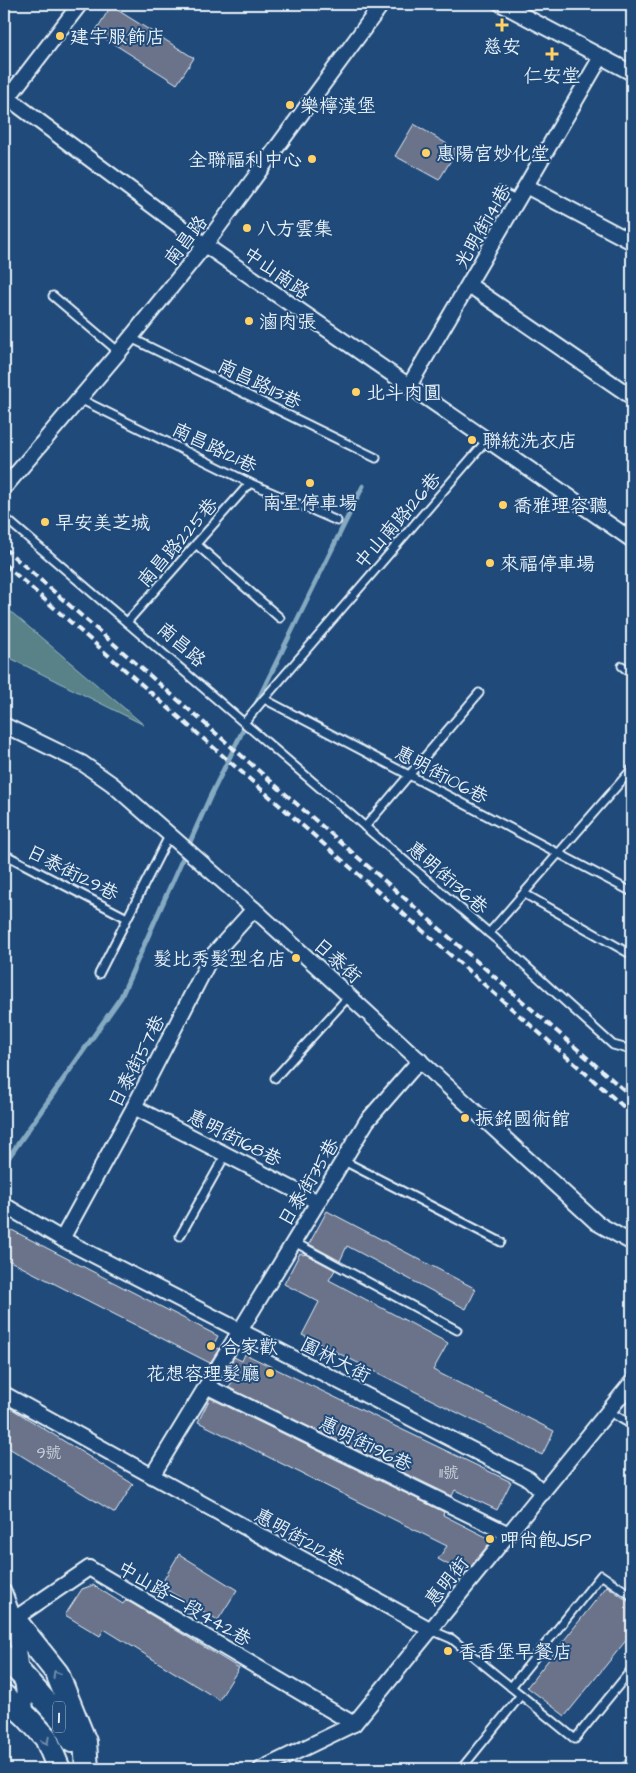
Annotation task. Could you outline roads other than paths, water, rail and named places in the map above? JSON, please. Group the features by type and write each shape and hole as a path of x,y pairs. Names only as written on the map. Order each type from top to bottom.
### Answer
{"main road":[{"path":"9,1625 57,1673 86,1742 85,1769"},
{"name":"1","path":"4,1657 64,1722 85,1769"},
{"name":"1","path":"4,1696 28,1717 46,1738 58,1769"}],"street":[{"path":"5,99 80,4"},
{"name":"南昌路","path":"4,488 131,338 205,245 382,4"},
{"path":"501,4 632,73"},
{"name":"光明街141巷","path":"409,386 601,57"},
{"name":"中山南路","path":"5,99 205,245 632,540"},
{"path":"526,186 632,242"},
{"path":"469,285 632,397"},
{"name":"日泰街","path":"4,725 82,763 112,784 254,909 597,1223 632,1243"},
{"name":"日泰街57巷","path":"62,1239 134,1107 211,957 254,909"},
{"name":"日泰街35巷","path":"152,1476 342,1160 367,1122 420,1060"},
{"name":"惠明街168巷","path":"134,1107 318,1202"},
{"name":"園林大街","path":"4,1205 62,1239 529,1479 543,1493"},
{"name":"惠明街","path":"261,1769 354,1724 632,1382"},
{"name":"惠明街196巷","path":"206,1386 509,1534"},
{"name":"惠明街212巷","path":"4,1394 431,1630"},
{"name":"中山路一段442巷","path":"9,1625 89,1568 354,1724"},
{"path":"4,1592 28,1717"}],"lane":[{"path":"498,191 518,200"},
{"path":"53,296 119,352"},
{"name":"南昌路113巷","path":"131,338 376,458"},
{"name":"南昌路121巷","path":"80,399 250,483 337,521"},
{"name":"中山南路126巷","path":"264,699 488,440"},
{"name":"南昌路225巷","path":"127,622 250,483"},
{"name":"南昌路","path":"4,517 244,723"},
{"path":"196,544 280,618"},
{"path":"622,666 632,674"},
{"path":"365,827 479,693"},
{"path":"244,723 264,699"},
{"name":"惠明街106巷","path":"264,699 632,892"},
{"name":"惠明街136巷","path":"244,723 489,933 613,1045 632,1050"},
{"path":"489,933 525,894 632,769"},
{"path":"99,974 170,834"},
{"name":"日泰街129巷","path":"4,854 127,918"},
{"path":"525,894 632,955"},
{"path":"275,1078 349,996"},
{"path":"180,1236 226,1154"},
{"path":"342,1160 501,1242"},
{"path":"294,1242 457,1330"},
{"path":"608,1411 632,1425"},
{"path":"511,1687 601,1575 632,1596"},
{"path":"431,1630 452,1640 576,1739 632,1668"},
{"path":"461,1769 521,1695"}],"waterway":[{"path":"253,710 363,486"},
{"path":"4,1164 121,997 210,797 247,722"},
{"path":"619,1769 632,1756"}],"railway":[{"path":"4,548 632,1097"},
{"path":"4,564 632,1114"}],"place":[{"name":"慈安","path":"502,25"},
{"name":"建宇服飾店","path":"60,36"},
{"name":"仁安堂","path":"552,54"},
{"name":"樂檸漢堡","path":"290,105"},
{"name":"惠陽宮妙化堂","path":"426,153"},
{"name":"全聯福利中心","path":"312,159"},
{"name":"八方雲集","path":"247,228"},
{"name":"滷肉張","path":"249,321"},
{"name":"北斗肉圓","path":"356,392"},
{"name":"聯統洗衣店","path":"472,440"},
{"name":"南星停車場","path":"310,483"},
{"name":"喬雅理容聽","path":"503,505"},
{"name":"早安美芝城","path":"45,522"},
{"name":"來福停車場","path":"490,563"},
{"name":"髮比秀髮型名店","path":"296,958"},
{"name":"振銘國術館","path":"465,1118"},
{"name":"合家歡","path":"211,1346"},
{"name":"花想容理髮廳","path":"270,1373"},
{"name":"呷尚飽JSP","path":"490,1539"},
{"name":"香香堡早餐店","path":"448,1651"}]}
